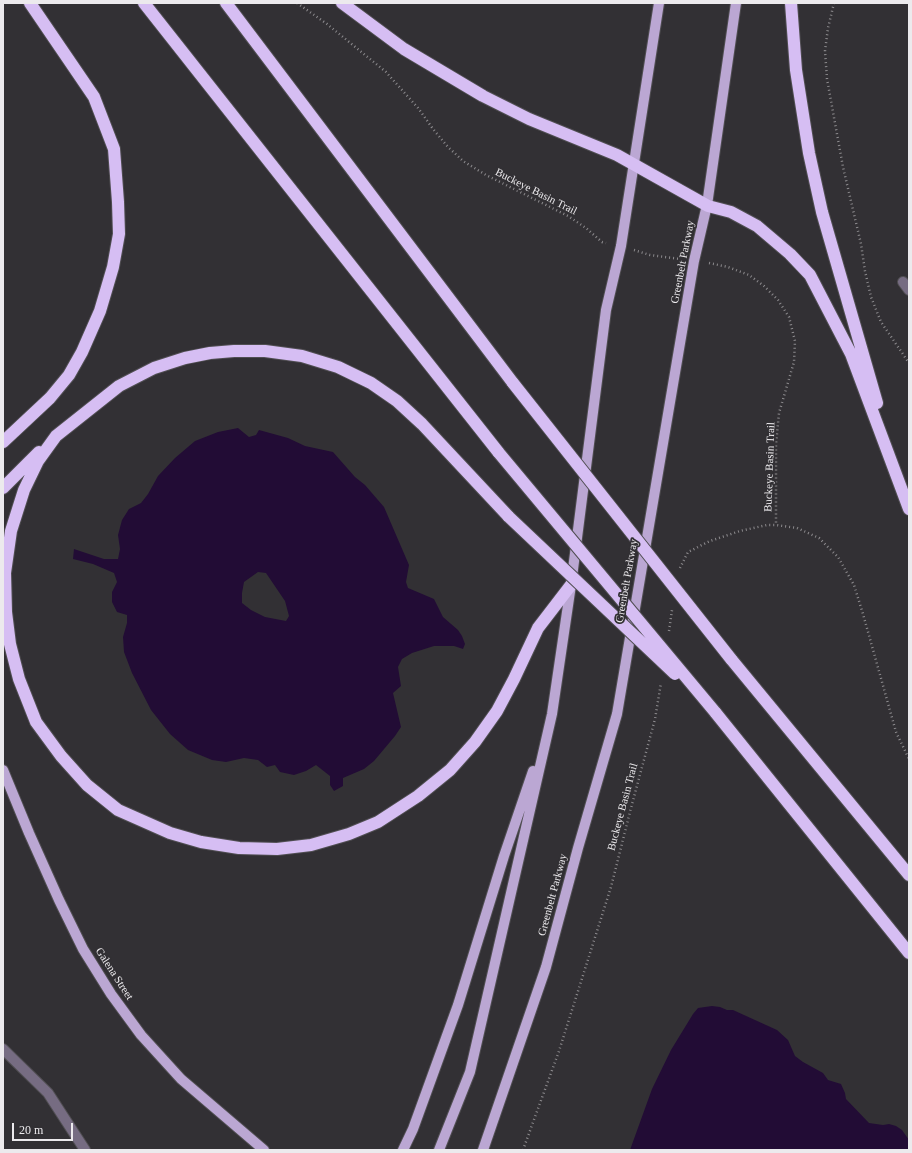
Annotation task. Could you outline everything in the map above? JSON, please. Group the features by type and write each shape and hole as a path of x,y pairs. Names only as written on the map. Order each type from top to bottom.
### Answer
{"highway":[{"path":"3,442 50,398 69,375 82,352 100,311 113,268 119,234 114,149 94,97 30,3"},
{"path":"144,3 499,453 715,712 909,952"},
{"path":"226,3 514,384 732,659 909,875"},
{"path":"342,3 404,49 483,96 529,119 617,155 707,205 731,212 757,226 790,254 810,275 851,354 909,509"},
{"path":"790,3 796,70 809,153 822,212 903,492"},
{"path":"3,488 56,436 119,386 154,368 179,360 210,353 234,351 265,351 302,356 338,368 371,382 397,401 422,424 509,517 715,712"},
{"path":"56,436 38,461 24,490 10,538 5,573 6,612 10,644 19,679 36,722 61,756 87,785 118,810 170,833 201,842 239,848 277,849 311,844 349,834 378,822 396,812 450,770 475,742 497,710 514,679 538,628 571,585"}],"main road":[{"path":"439,1150 470,1072 552,714 571,585 606,310 621,246 659,3"},
{"name":"Greenbelt Parkway","path":"484,1150 546,967 578,848 617,714 694,261 707,205 736,3"},
{"path":"403,1150 413,1129 458,1005 504,856 552,714"},
{"name":"Galena Street","path":"3,770 59,900 83,949 111,994 141,1035 181,1079 264,1150"}],"lane":[{"path":"3,1049 48,1094 85,1150"}],"path":[{"name":"Buckeye Basin Trail","path":"296,3 327,24 386,72 418,108 448,147 463,161 486,175 568,216 586,228 602,242 650,254 728,267 749,275 764,286 778,300 789,318 795,341 794,362 779,413 776,444 776,525"},
{"path":"834,3 828,28 825,51 827,79 842,167 861,244 871,297 881,322 909,363"},
{"name":"Buckeye Basin Trail","path":"679,574 680,567 688,552 710,541 740,531 768,525 776,525 797,528 819,538 838,557 854,585 896,732 909,759"},
{"path":"668,634 674,604"},
{"name":"Buckeye Basin Trail","path":"523,1150 559,1051 611,888 655,719 661,680"}],"shaded area":[{"path":"238,428 249,437 256,435 259,430 288,438 305,446 333,452 384,507 409,565 406,582 408,588 434,599 443,617 458,630 465,644 463,649 454,646 434,646 412,653 402,659 398,667 401,686 393,693 401,727 374,761 364,769 343,778 343,786 334,791 330,785 330,776 316,765 306,771 294,775 280,772 275,765 267,767 258,760 244,758 226,762 212,760 188,750 170,734 151,710 132,673 124,652 123,637 127,623 127,615 117,612 112,602 112,592 117,582 114,573 93,564 73,559 74,549 104,559 118,559 120,549 118,535 122,520 129,509 141,503 158,476 175,458 195,441 218,432","holes":["258,572 266,573 285,601 289,616 286,621 265,617 251,610 242,603 244,582"]},
{"path":"712,1006 733,1010 777,1030 788,1040 795,1056 823,1073 828,1080 841,1084 846,1099 869,1123 883,1125 889,1124 902,1130 909,1140 909,1150 630,1150 652,1089 671,1050 698,1008"}]}
